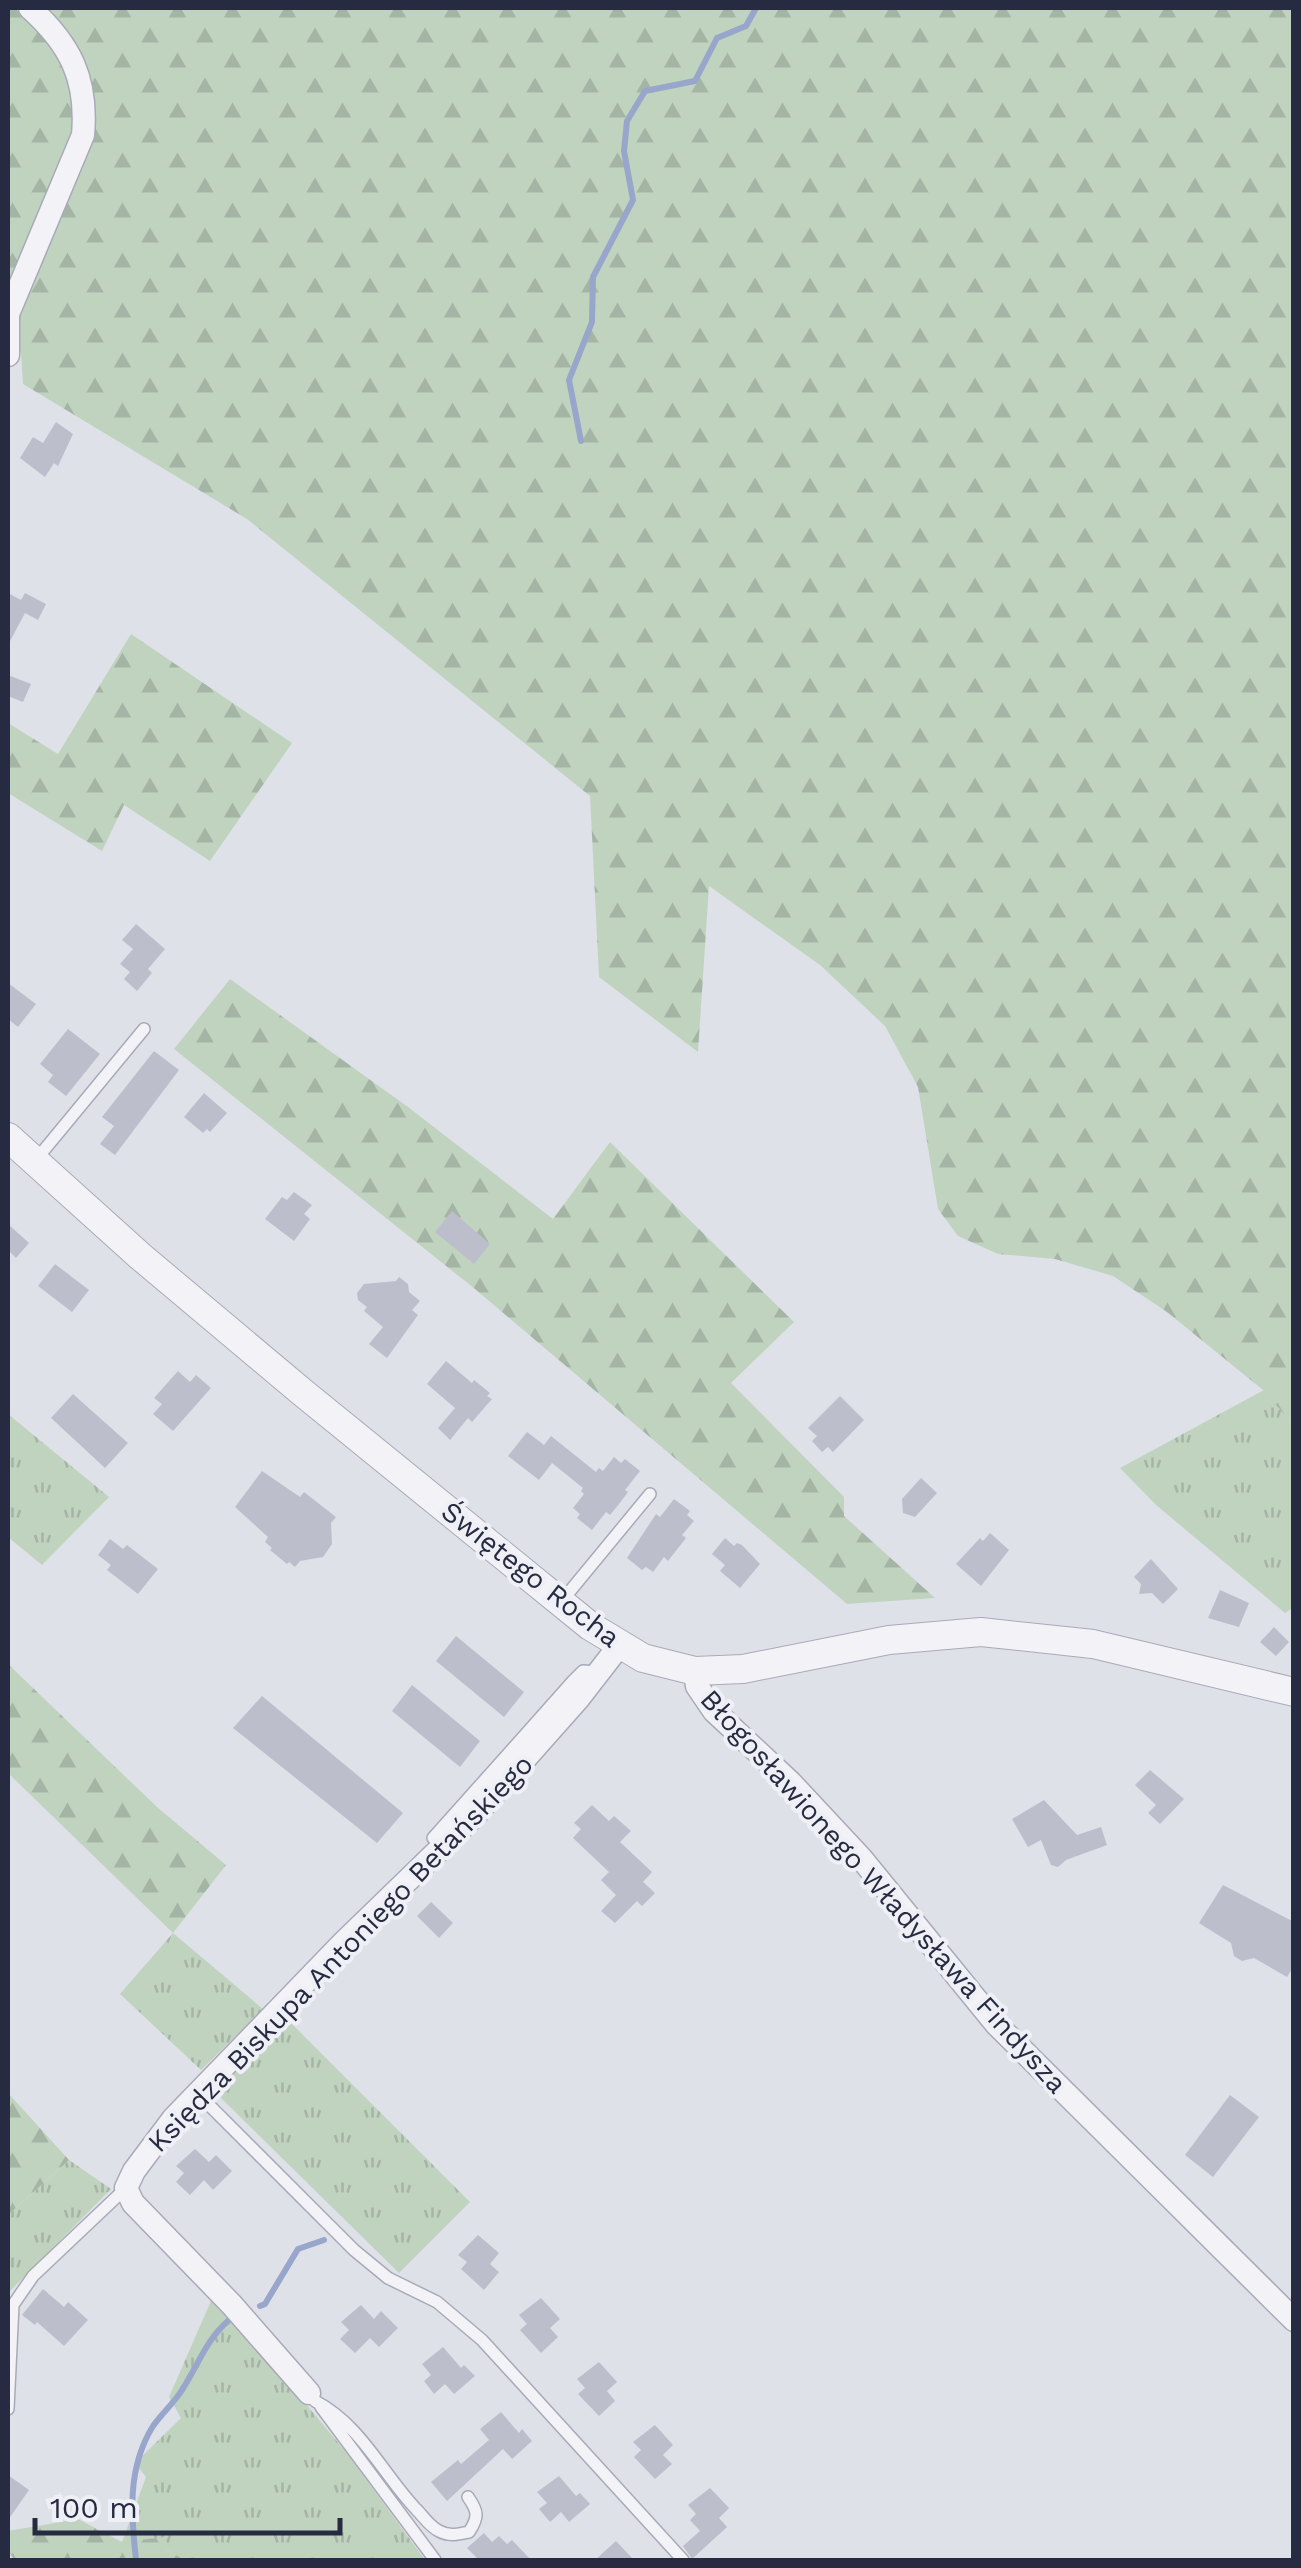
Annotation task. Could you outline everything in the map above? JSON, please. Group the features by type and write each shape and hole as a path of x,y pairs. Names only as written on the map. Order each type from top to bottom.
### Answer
{"street":[{"path":"8,355 8,314 83,135 85,109 70,51 30,8"},
{"name":"Świętego Rocha","path":"8,1137 222,1325 561,1602 619,1646 644,1658 695,1670 743,1669 889,1640 981,1632 1093,1644 1294,1692"},
{"name":"Księdza Biskupa Antoniego Betańskiego","path":"126,2188 152,2146 198,2094 343,1942 476,1814 619,1646"},
{"name":"Błogosławionego Władysława Findysza","path":"695,1670 697,1686 714,1711 791,1783 860,1858 997,2025 1294,2320"},
{"path":"126,2188 134,2204 232,2305 312,2397"}],"lane":[{"path":"34,1161 144,1029"},
{"path":"561,1602 650,1494"},
{"path":"434,1838 572,1681 583,1671 598,1672"},
{"path":"198,2094 354,2250 388,2278 437,2302 482,2340 683,2560"},
{"path":"8,2409 13,2305 33,2276 126,2188"},
{"path":"312,2397 335,2412 359,2436 436,2530 454,2536 469,2532 477,2520 477,2509 468,2496"},
{"path":"312,2397 435,2560"}],"green space":[{"path":"8,8 1293,8 1293,1424 1263,1390 1167,1312 1113,1276 1055,1259 998,1254 958,1236 938,1209 918,1087 885,1026 820,965 709,886 698,1052 599,977 590,796 247,519 23,384 21,352 8,347"},
{"path":"131,634 292,743 210,861 124,805 102,851 8,793 8,723 58,754"},
{"path":"230,979 408,1107 553,1219 610,1142 794,1322 731,1383 844,1497 844,1516 935,1598 847,1604 475,1289 174,1049"},
{"path":"1264,1390 1293,1424 1293,1608 1285,1613 1156,1505 1120,1468"},
{"path":"8,1414 109,1497 42,1565 8,1537"},
{"path":"8,1664 157,1807 226,1865 173,1933 8,1773"},
{"path":"173,1933 263,2009 201,2070 120,1994"},
{"path":"287,2019 470,2202 399,2273 221,2098 219,2084"},
{"path":"8,2093 69,2160 8,2215"},
{"path":"69,2160 111,2189 8,2293 8,2215"},
{"path":"214,2294 346,2452 425,2560 185,2560 165,2549 122,2542 146,2477 135,2463 181,2418 169,2397"},
{"path":"78,2519 122,2542 165,2537 165,2549 185,2560 15,2560 8,2552 8,2531"}],"building":[{"path":"56,422 73,434 58,466 54,463 45,477 20,458 33,437 43,443"},
{"path":"8,593 21,600 25,593 46,604 38,620 25,613 8,645"},
{"path":"8,675 31,684 23,702 8,696"},
{"path":"136,924 165,949 148,969 152,973 137,991 124,979 130,972 120,964 133,949 122,940"},
{"path":"8,983 36,1004 18,1027 8,1019"},
{"path":"68,1029 100,1054 66,1096 48,1082 53,1075 40,1064"},
{"path":"154,1051 179,1070 115,1155 100,1144 114,1126 102,1117"},
{"path":"204,1093 227,1113 210,1132 207,1129 203,1133 184,1117"},
{"path":"294,1192 312,1205 304,1214 310,1219 294,1241 265,1219 282,1197 287,1200"},
{"path":"452,1211 490,1244 474,1264 435,1232"},
{"path":"8,1224 29,1243 16,1258 8,1250"},
{"path":"55,1264 89,1290 72,1312 38,1286"},
{"path":"399,1277 420,1301 412,1310 418,1315 387,1358 369,1344 383,1327 364,1311 367,1307 358,1300 357,1293 364,1284 396,1281"},
{"path":"446,1361 490,1393 487,1396 492,1399 472,1422 468,1418 450,1440 438,1428 455,1408 427,1384"},
{"path":"178,1371 190,1382 196,1375 211,1388 173,1431 153,1414 162,1404 154,1398"},
{"path":"73,1394 128,1443 105,1468 51,1418"},
{"path":"840,1396 864,1420 833,1452 828,1447 822,1452 812,1441 817,1436 808,1428"},
{"path":"527,1432 544,1445 551,1436 596,1472 599,1468 603,1471 614,1457 621,1463 625,1459 640,1471 619,1504 610,1515 606,1512 592,1530 577,1518 580,1514 573,1508 584,1494 583,1488 552,1463 539,1480 508,1456"},
{"path":"262,1471 300,1497 304,1492 336,1517 331,1523 332,1544 323,1557 300,1561 295,1567 287,1564 270,1550 265,1542 268,1537 235,1507"},
{"path":"921,1478 937,1493 915,1517 903,1513 902,1499"},
{"path":"674,1499 690,1511 687,1515 694,1521 668,1561 664,1557 653,1572 646,1567 642,1570 627,1558 656,1514 660,1517"},
{"path":"990,1533 1009,1550 981,1586 956,1564 980,1538 983,1541"},
{"path":"725,1538 734,1546 742,1545 760,1564 740,1588 720,1571 725,1565 712,1554"},
{"path":"110,1539 123,1549 127,1545 158,1569 138,1594 107,1570 111,1565 98,1555"},
{"path":"1151,1559 1178,1589 1163,1604 1152,1593 1139,1594 1141,1584 1134,1577"},
{"path":"1220,1590 1249,1603 1239,1627 1208,1618"},
{"path":"1274,1627 1289,1642 1276,1656 1260,1642"},
{"path":"456,1636 524,1692 504,1717 436,1661"},
{"path":"412,1685 480,1741 460,1767 392,1711"},
{"path":"262,1696 403,1813 377,1843 233,1728"},
{"path":"1150,1770 1184,1799 1160,1824 1148,1813 1156,1805 1135,1785"},
{"path":"1044,1800 1077,1835 1101,1827 1107,1845 1066,1860 1058,1867 1051,1865 1041,1840 1028,1847 1012,1819"},
{"path":"592,1805 609,1821 614,1816 631,1831 620,1842 652,1872 643,1882 655,1893 642,1906 637,1901 615,1923 601,1911 616,1895 601,1880 609,1872 573,1838 581,1829 574,1823"},
{"path":"1223,1885 1294,1922 1294,1966 1287,1977 1254,1958 1242,1961 1234,1956 1231,1943 1199,1923"},
{"path":"431,1902 453,1923 439,1938 417,1916"},
{"path":"1230,2095 1259,2117 1213,2177 1185,2155"},
{"path":"195,2149 209,2162 216,2155 232,2171 213,2190 204,2180 190,2195 176,2182 184,2173 176,2166"},
{"path":"478,2235 499,2253 490,2264 499,2272 484,2290 461,2269 467,2262 458,2255"},
{"path":"43,2289 64,2307 68,2302 88,2320 64,2346 37,2322 35,2325 22,2315"},
{"path":"541,2298 560,2319 550,2328 558,2337 541,2353 520,2330 527,2324 519,2315"},
{"path":"361,2305 374,2319 381,2311 398,2328 379,2347 370,2338 355,2353 340,2339 349,2330 341,2322"},
{"path":"443,2347 461,2368 464,2365 475,2376 454,2394 445,2384 434,2394 424,2381 431,2375 422,2364"},
{"path":"599,2362 617,2382 607,2391 615,2401 599,2416 578,2394 585,2388 577,2379"},
{"path":"501,2412 519,2433 522,2429 532,2441 512,2459 503,2449 447,2501 431,2482 458,2460 461,2464 489,2440 480,2429"},
{"path":"655,2425 673,2445 663,2455 672,2464 655,2479 634,2457 641,2450 633,2442"},
{"path":"8,2475 29,2490 8,2520"},
{"path":"559,2476 576,2496 580,2493 590,2504 569,2522 561,2512 550,2522 539,2509 547,2503 537,2492"},
{"path":"710,2488 729,2508 719,2518 727,2527 692,2559 683,2546 700,2531 690,2520 696,2514 688,2505"},
{"path":"484,2533 492,2542 499,2536 507,2544 512,2540 531,2560 479,2560 467,2548"},
{"path":"616,2541 634,2560 595,2560"}],"waterway":[{"path":"581,441 569,380 592,322 593,277 633,200 624,151 627,121 645,91 695,81 717,38 746,26 756,8"},
{"path":"260,2306 265,2304 298,2249 324,2240"},
{"path":"136,2560 133,2492 145,2442 208,2345 229,2320"}]}
